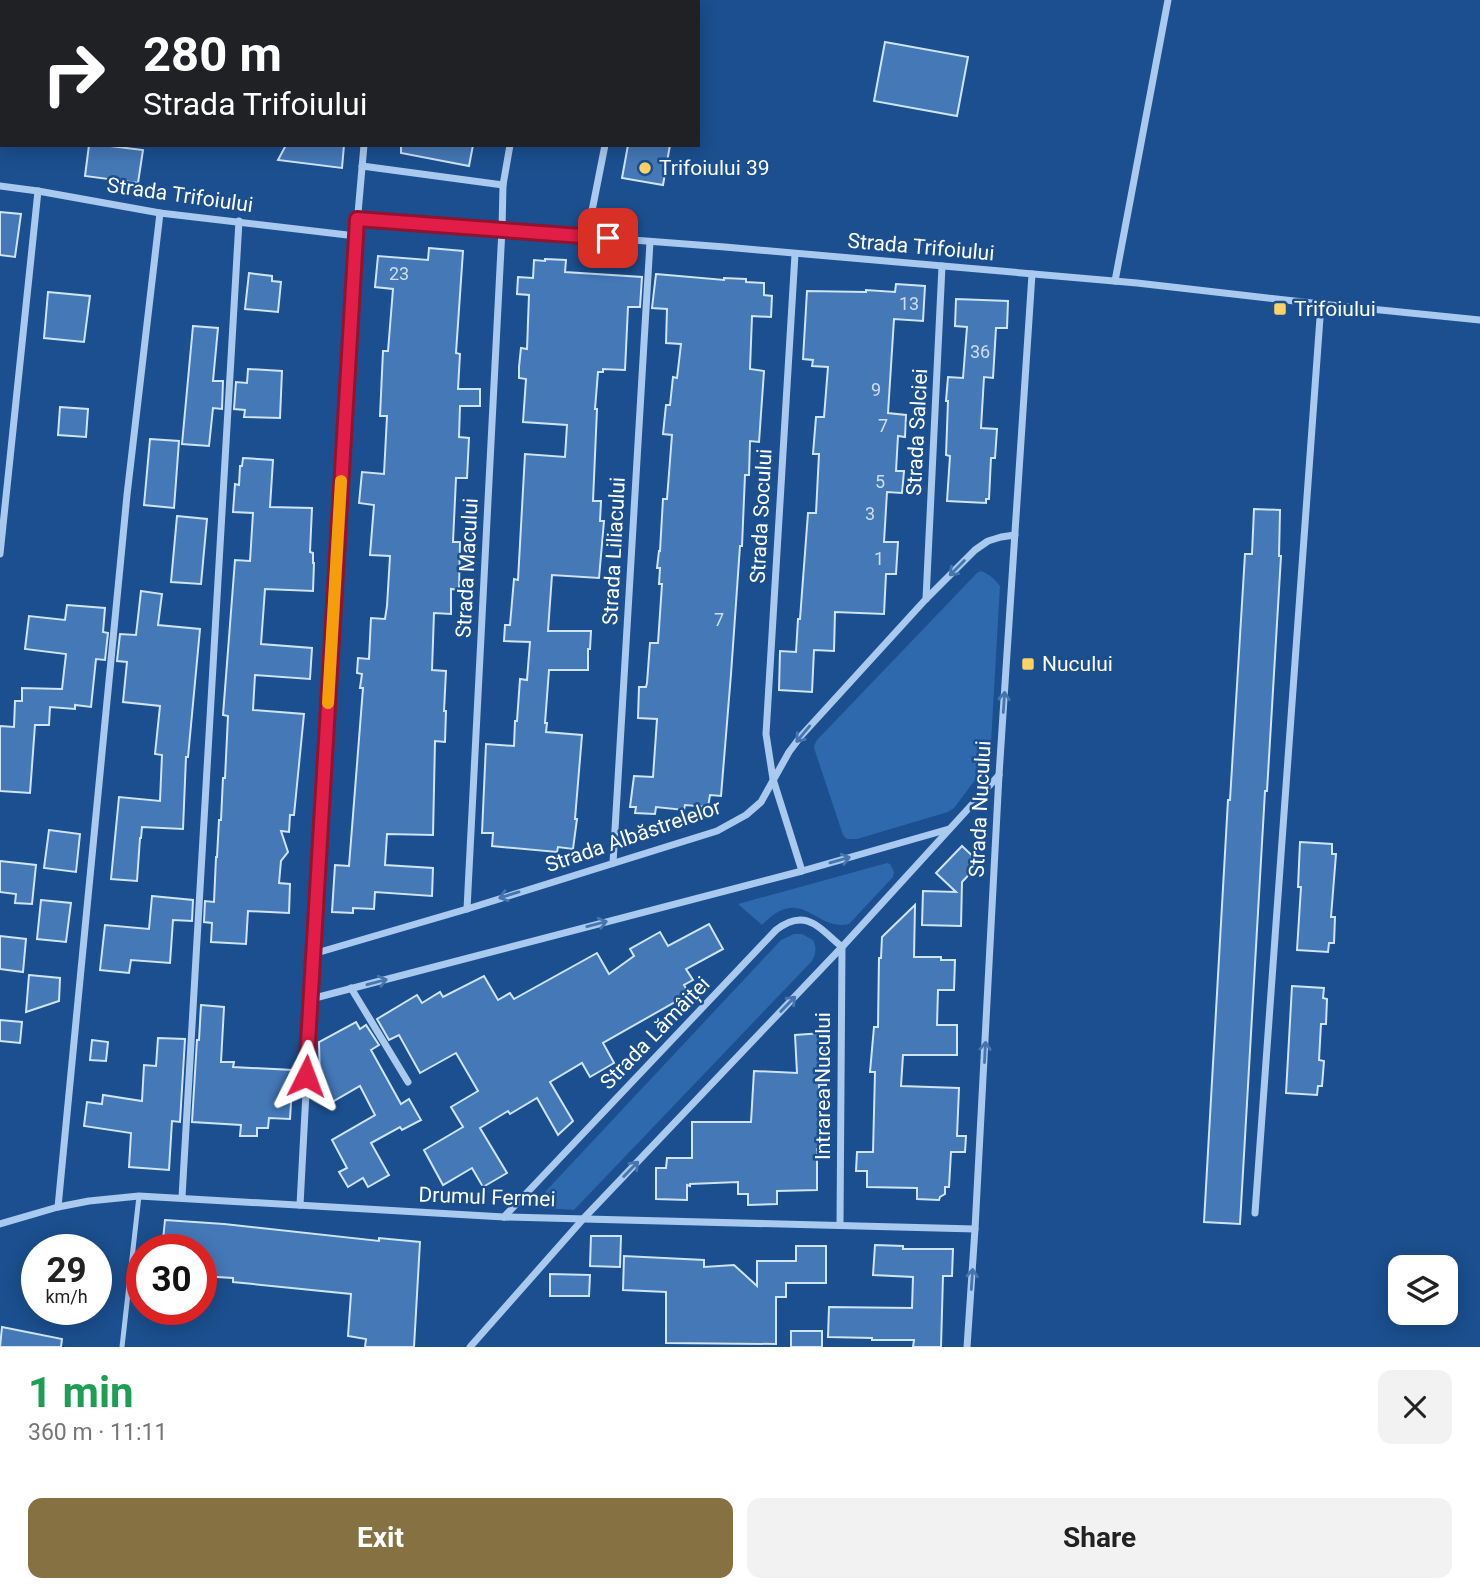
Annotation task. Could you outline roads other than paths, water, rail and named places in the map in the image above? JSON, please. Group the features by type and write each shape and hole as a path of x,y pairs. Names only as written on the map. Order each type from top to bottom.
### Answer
{"street":[{"path":"1115,281 1168,0"},
{"path":"300,1205 357,219 364,147"},
{"name":"Strada Macului","path":"467,909 503,185 510,147"},
{"path":"587,236 605,147"},
{"path":"362,166 503,185"},
{"name":"Strada Trifoiului","path":"0,186 160,213 356,236"},
{"path":"0,554 38,191"},
{"path":"58,1207 125,508 160,213"},
{"name":"Strada Trifoiului","path":"357,219 1115,281 1480,320"},
{"path":"182,1197 239,221"},
{"name":"Strada Liliacului","path":"613,863 650,242"},
{"name":"Strada Socului","path":"795,254 766,734 774,779 802,871"},
{"name":"Strada Salciei","path":"926,599 942,266"},
{"name":"Strada Nucului","path":"967,1347 999,775 1032,274"},
{"path":"1255,1213 1321,304"},
{"name":"Strada Albăstrelelor","path":"313,954 717,831 746,815 761,802 801,736 926,599 975,550 988,541 1015,535"},
{"path":"470,1347 584,1218 842,947 999,775"},
{"path":"310,999 802,871 949,829"},
{"name":"Strada Lămâiței","path":"504,1217 776,930 792,920 806,920 842,947"},
{"name":"Intrarea Nucului","path":"839,1225 842,947"},
{"path":"351,988 408,1082"},
{"name":"Drumul Fermei","path":"0,1224 58,1207 139,1196 504,1217 975,1229"}],"lane":[{"path":"122,1347 139,1196"}],"place":[{"name":"Trifoiului 39","path":"645,168"},
{"name":"Trifoiului","path":"1280,309"},
{"name":"Nucului","path":"1028,664"}]}
